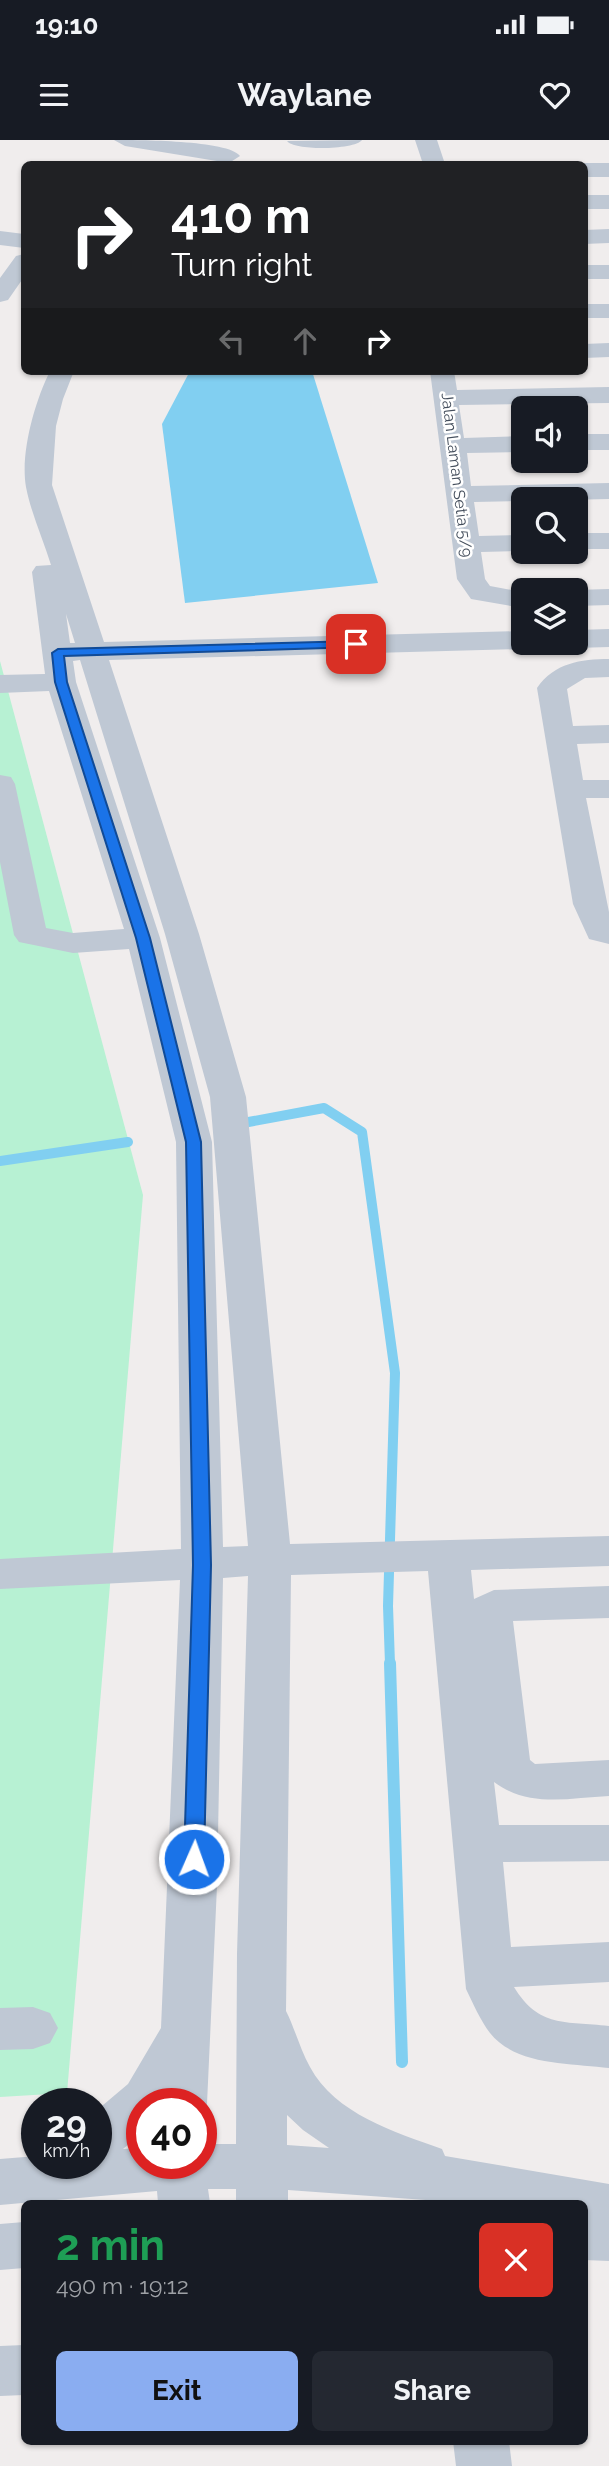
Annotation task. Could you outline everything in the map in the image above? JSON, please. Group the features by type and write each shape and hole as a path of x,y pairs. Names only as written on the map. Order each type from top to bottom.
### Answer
{"street":[{"path":"125,140 222,153"},
{"path":"295,146 351,140"},
{"path":"426,140 433,161"},
{"path":"588,170 609,170"},
{"path":"588,202 609,201"},
{"path":"588,237 609,236"},
{"path":"0,238 21,241"},
{"path":"0,295 21,265"},
{"path":"588,272 609,272"},
{"path":"588,311 609,311"},
{"path":"588,351 609,350"},
{"path":"45,375 34,395 25,436 23,486 143,938 194,1142 202,1565 193,1885 181,2088"},
{"path":"60,375 49,395 40,436 39,485 74,601 71,662 178,921 228,1097 270,1560 261,1954 262,2184"},
{"name":"Jalan Laman Setia 5/9","path":"443,375 471,579 481,593 511,598"},
{"path":"447,398 609,395"},
{"path":"588,442 609,442"},
{"path":"452,446 511,444"},
{"path":"460,494 609,491"},
{"path":"588,541 609,541"},
{"path":"466,544 511,543"},
{"path":"588,598 609,597"},
{"path":"74,601 100,624 122,635 216,648"},
{"path":"609,638 589,658 562,675 552,688 571,789 596,864 589,904 601,932 609,934"},
{"path":"0,684 71,662 216,648 511,640"},
{"path":"560,735 609,734"},
{"path":"0,783 31,935 73,943 143,938"},
{"path":"571,789 609,789"},
{"path":"0,1574 270,1560 609,1551"},
{"path":"431,1555 464,1708 490,1989 508,2020 533,2038 609,2047"},
{"path":"609,1602 494,1606 490,1609 508,1768 527,1782 609,1778"},
{"path":"464,1708 497,1677"},
{"path":"478,1844 609,1843"},
{"path":"261,1954 266,2020 296,2088 323,2117 386,2154 458,2179 571,2200"},
{"path":"488,1968 609,1962"},
{"path":"112,2128 146,2099 183,2034"},
{"path":"194,2179 262,2184 458,2179"},
{"path":"588,2203 609,2207"},
{"path":"588,2237 609,2238"},
{"path":"0,2247 21,2245"},
{"path":"0,2371 21,2370"},
{"path":"481,2445 484,2466"}],"green space":[{"path":"0,661 143,1195 67,2088 21,2088 21,2096 0,2097"}],"water":[{"path":"188,375 313,375 378,583 185,603 162,424"}],"waterway":[{"path":"243,1123 324,1108 362,1132 395,1373 388,1606 390,1664"},
{"path":"0,1161 128,1142"},
{"path":"390,1663 402,2062"}],"route":[{"path":"194,1859 202,1565 194,1142 143,938 61,682 58,653 356,644"}]}
